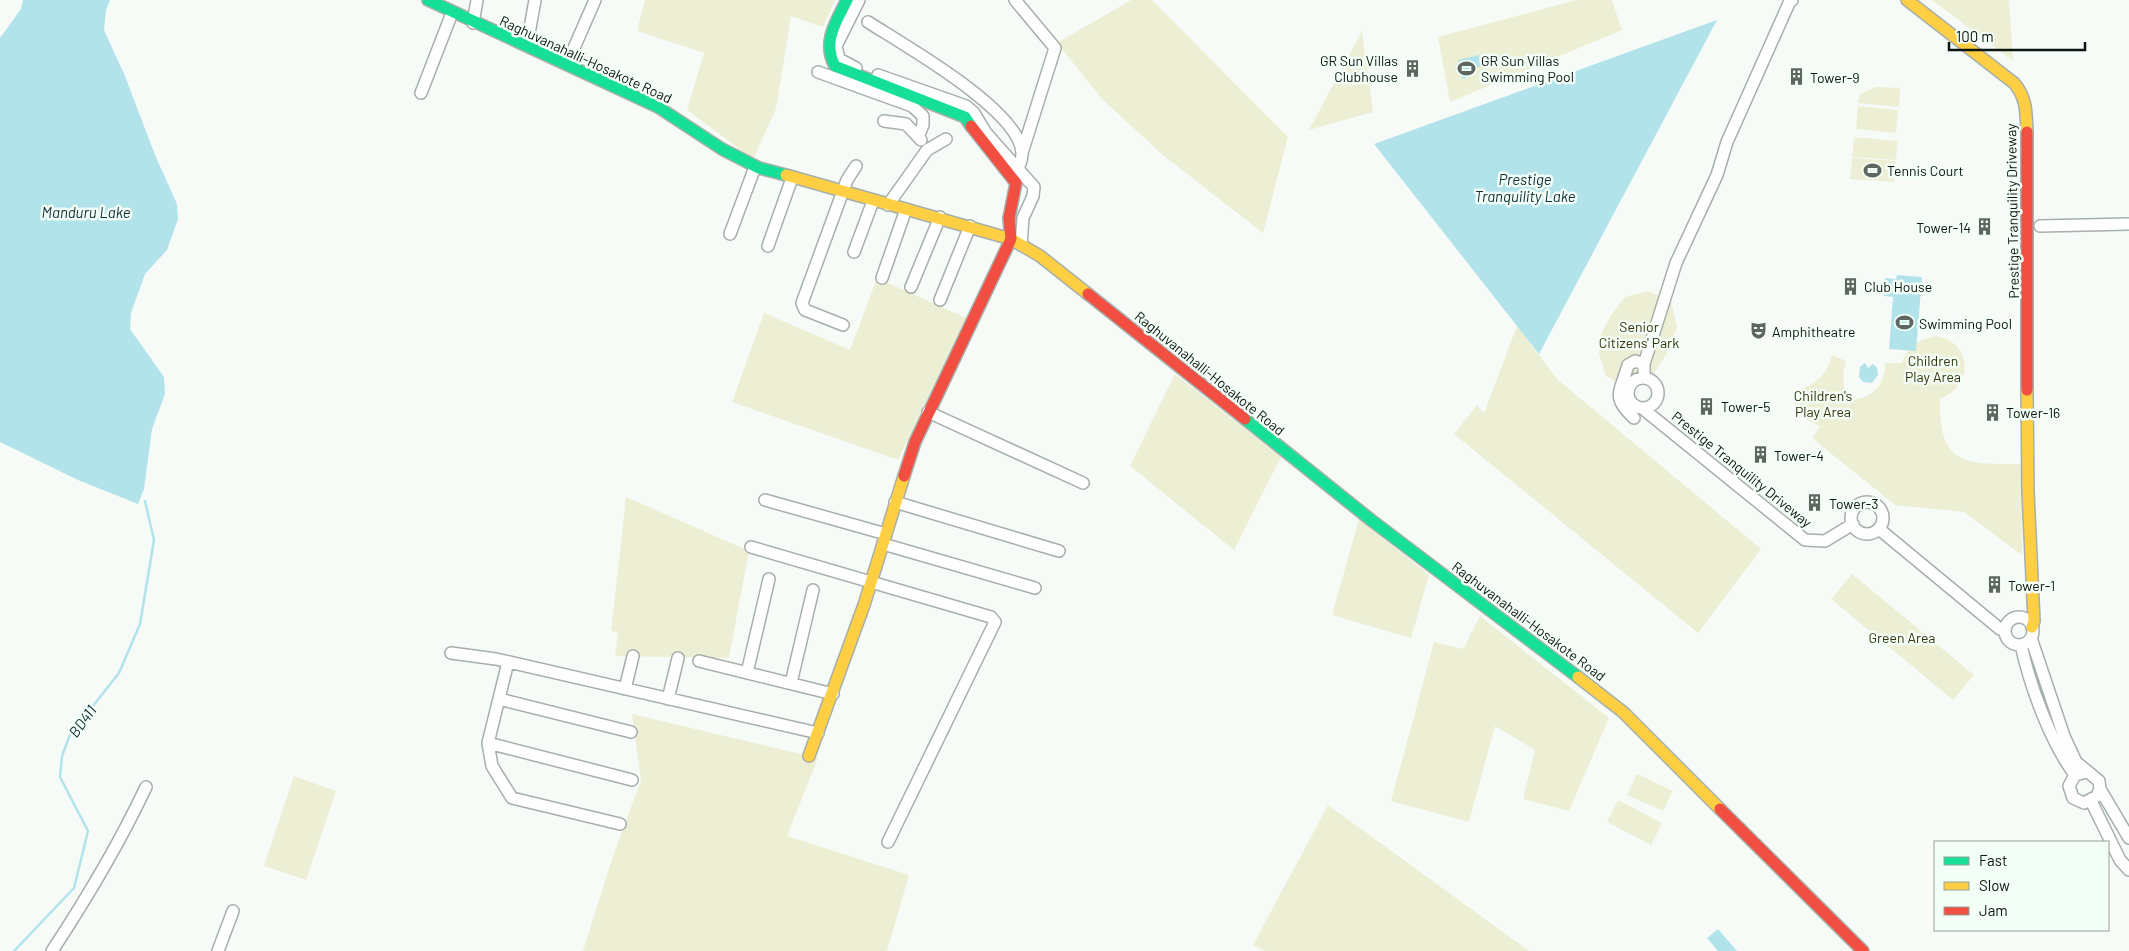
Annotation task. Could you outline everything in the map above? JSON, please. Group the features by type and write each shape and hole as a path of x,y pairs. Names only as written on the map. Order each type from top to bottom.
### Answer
{"main road":[{"name":"Raghuvanahalli-Hosakote Road","path":"428,0 452,13 527,45 658,107 722,149 755,167 842,193 970,226 1010,239 1040,256 1371,520 1518,630 1623,712 1863,951"},
{"path":"809,756 833,694 871,582 915,442 1010,239 1009,218 1016,183 1015,173 984,145 963,115 839,70 834,58 828,52 830,36 847,0"},
{"name":"Prestige Tranquility Driveway","path":"1906,0 2014,83 2021,91 2026,104 2028,235 2027,452 2034,621 2032,626"}],"street":[{"path":"474,23 477,0"},
{"path":"527,45 535,0"},
{"path":"567,64 595,0"},
{"path":"834,58 836,46 859,0"},
{"path":"1015,0 1055,48 1015,173 1034,187 1033,196 1023,218 1021,245"},
{"path":"1642,408 1654,404 1658,396 1657,386 1644,377 1644,364 1676,263 1717,175 1727,142 1758,69 1790,0 1792,0"},
{"path":"421,93 452,13"},
{"path":"868,22 977,94 1013,129 1022,152"},
{"path":"818,72 912,106 923,116 923,124 919,135"},
{"path":"884,121 906,124 919,135 927,150"},
{"path":"888,205 927,150 946,139"},
{"path":"843,325 805,310 802,305 847,180 856,166"},
{"path":"730,234 755,167"},
{"path":"768,246 792,178"},
{"path":"854,252 873,201"},
{"path":"882,278 906,209"},
{"path":"911,287 940,217"},
{"path":"2040,226 2129,224"},
{"path":"940,300 970,226"},
{"path":"1634,418 1621,406 1619,396 1628,365 1635,362 1644,364"},
{"name":"Prestige Tranquility Driveway","path":"1644,377 1634,381 1628,390 1630,400 1805,540 1825,541 1853,524"},
{"path":"928,412 1083,483"},
{"path":"765,500 1035,588"},
{"path":"895,502 1059,551"},
{"path":"1872,503 1882,514 1879,529 1872,534 1862,533 1853,524 1852,515 1857,506 1872,503"},
{"path":"1879,529 2000,629 2005,630"},
{"path":"751,547 991,617 995,622 888,842"},
{"path":"747,673 769,579"},
{"path":"791,683 813,590"},
{"path":"2026,642 2009,641 2005,630 2009,621 2017,617 2026,620 2032,626 2026,642 2037,700 2064,761 2075,776"},
{"path":"2026,642 2076,762 2099,781 2100,789 2129,838"},
{"path":"451,653 508,662 818,733"},
{"path":"624,689 633,656"},
{"path":"668,699 678,658"},
{"path":"699,661 833,694"},
{"path":"508,662 488,743 492,766 512,798 620,824"},
{"path":"499,699 631,732"},
{"path":"488,743 632,780"},
{"path":"2087,772 2075,776 2071,780 2070,793 2078,801 2090,801 2097,796 2100,789"},
{"path":"52,951 85,901 124,833 146,787"},
{"path":"2090,801 2120,860 2129,870"},
{"path":"218,951 233,911"}],"green space":[{"path":"645,0 835,0 823,27 791,16 776,109 753,159 687,110 704,53 637,31"},
{"path":"1131,0 1152,0 1288,137 1263,233 1164,156 1103,100 1057,43"},
{"path":"1577,0 1612,0 1622,30 1450,102 1438,37"},
{"path":"1932,0 2009,0 2013,61"},
{"path":"1362,31 1373,112 1309,130"},
{"path":"1876,87 1900,88 1899,107 1858,103 1860,94"},
{"path":"1858,106 1898,110 1896,133 1856,129"},
{"path":"1854,137 1898,141 1896,160 1852,157"},
{"name":"Tennis Court","path":"1852,158 1896,161 1894,182 1850,179"},
{"path":"877,278 966,318 898,460 732,402 764,313 850,350"},
{"name":"Senior Citizens' Park","path":"1648,291 1671,301 1677,327 1669,350 1651,378 1627,388 1606,376 1599,354 1601,334 1611,315 1625,297"},
{"path":"1517,326 1557,379 1761,549 1698,633 1454,434 1477,405 1484,413"},
{"path":"1936,336 1948,340 1957,347 1965,365 1959,385 1951,393 1940,399 1944,437 1950,449 1959,457 1970,461 2021,464 2022,555 1964,512 1895,505 1812,438 1820,426 1804,418 1795,404 1792,392 1818,380 1827,369 1832,355 1846,361 1843,377 1844,386 1852,400 1859,399 1872,393 1881,383 1885,363 1902,363 1915,344"},
{"path":"1175,374 1281,457 1234,550 1130,466"},
{"path":"626,497 749,551 729,658 615,656 618,632 611,631"},
{"path":"1359,519 1429,575 1411,638 1332,615"},
{"name":"Green Area","path":"1852,574 1974,675 1953,700 1831,599"},
{"path":"1480,616 1609,718 1569,811 1523,799 1535,750 1495,726 1469,822 1391,801 1434,642 1463,649"},
{"path":"632,714 818,758 787,836 909,875 887,951 583,951 612,859 641,780"},
{"path":"1637,774 1673,791 1663,811 1627,795"},
{"path":"294,776 336,791 306,880 264,866"},
{"path":"1618,800 1662,823 1651,845 1607,822"},
{"path":"1328,805 1529,951 1265,951 1253,945"}],"water":[{"name":"Manduru Lake","path":"23,0 110,0 106,11 104,30 125,76 155,155 177,204 178,219 167,250 145,274 131,313 130,329 164,377 165,394 152,429 144,489 138,504 78,480 0,442 0,38 21,9"},
{"name":"Prestige Tranquility Lake","path":"1717,20 1539,354 1374,144"},
{"name":"GR Sun Villas Swimming Pool","path":"1479,55 1482,66 1468,70 1469,77 1462,79 1458,60"},
{"name":"Swimming Pool","path":"1897,275 1922,277 1916,351 1889,349 1893,297 1884,296 1885,278 1896,279"},
{"path":"1865,363 1868,368 1873,364 1877,368 1878,375 1872,383 1863,382 1859,377 1860,367"},
{"path":"1718,929 1737,951 1718,951 1707,938"}],"waterway":[{"name":"BD411","path":"14,951 74,888 88,831 60,777 62,756 70,735 119,673 140,624 154,540 145,501"}],"traffic: fast":[{"path":"428,0 658,107 722,149 759,168 786,175"},
{"path":"847,0 835,24 830,40 831,57 835,66 965,117 971,126"},
{"path":"1245,419 1371,520 1578,677"}],"traffic: slow":[{"path":"1907,0 2014,83 2024,100 2027,132"},
{"path":"786,175 1011,239 1040,256 1088,294"},
{"path":"2027,390 2028,492 2034,621 2032,627"},
{"path":"809,756 864,605 904,476"},
{"path":"1578,677 1623,712 1720,809"}],"traffic: jam":[{"path":"904,476 915,442 1011,239 1009,218 1016,183 971,126"},
{"path":"2027,132 2027,390"},
{"path":"1088,294 1245,419"},
{"path":"1720,809 1863,951"}],"place":[{"name":"GR Sun Villas Clubhouse","path":"1412,68"},
{"name":"GR Sun Villas Swimming Pool","path":"1467,68"},
{"name":"Tower-9","path":"1796,77"},
{"name":"Tennis Court","path":"1873,170"},
{"name":"Tower-14","path":"1985,227"},
{"name":"Club House","path":"1850,286"},
{"name":"Swimming Pool","path":"1905,323"},
{"name":"Amphitheatre","path":"1758,331"},
{"name":"Tower-5","path":"1707,406"},
{"name":"Tower-16","path":"1992,412"},
{"name":"Tower-4","path":"1760,455"},
{"name":"Tower-3","path":"1815,503"},
{"name":"Tower-1","path":"1994,585"}],"park label":[{"name":"Children Play Area","path":"1933,368"},
{"name":"Children's Play Area","path":"1823,404"}]}
